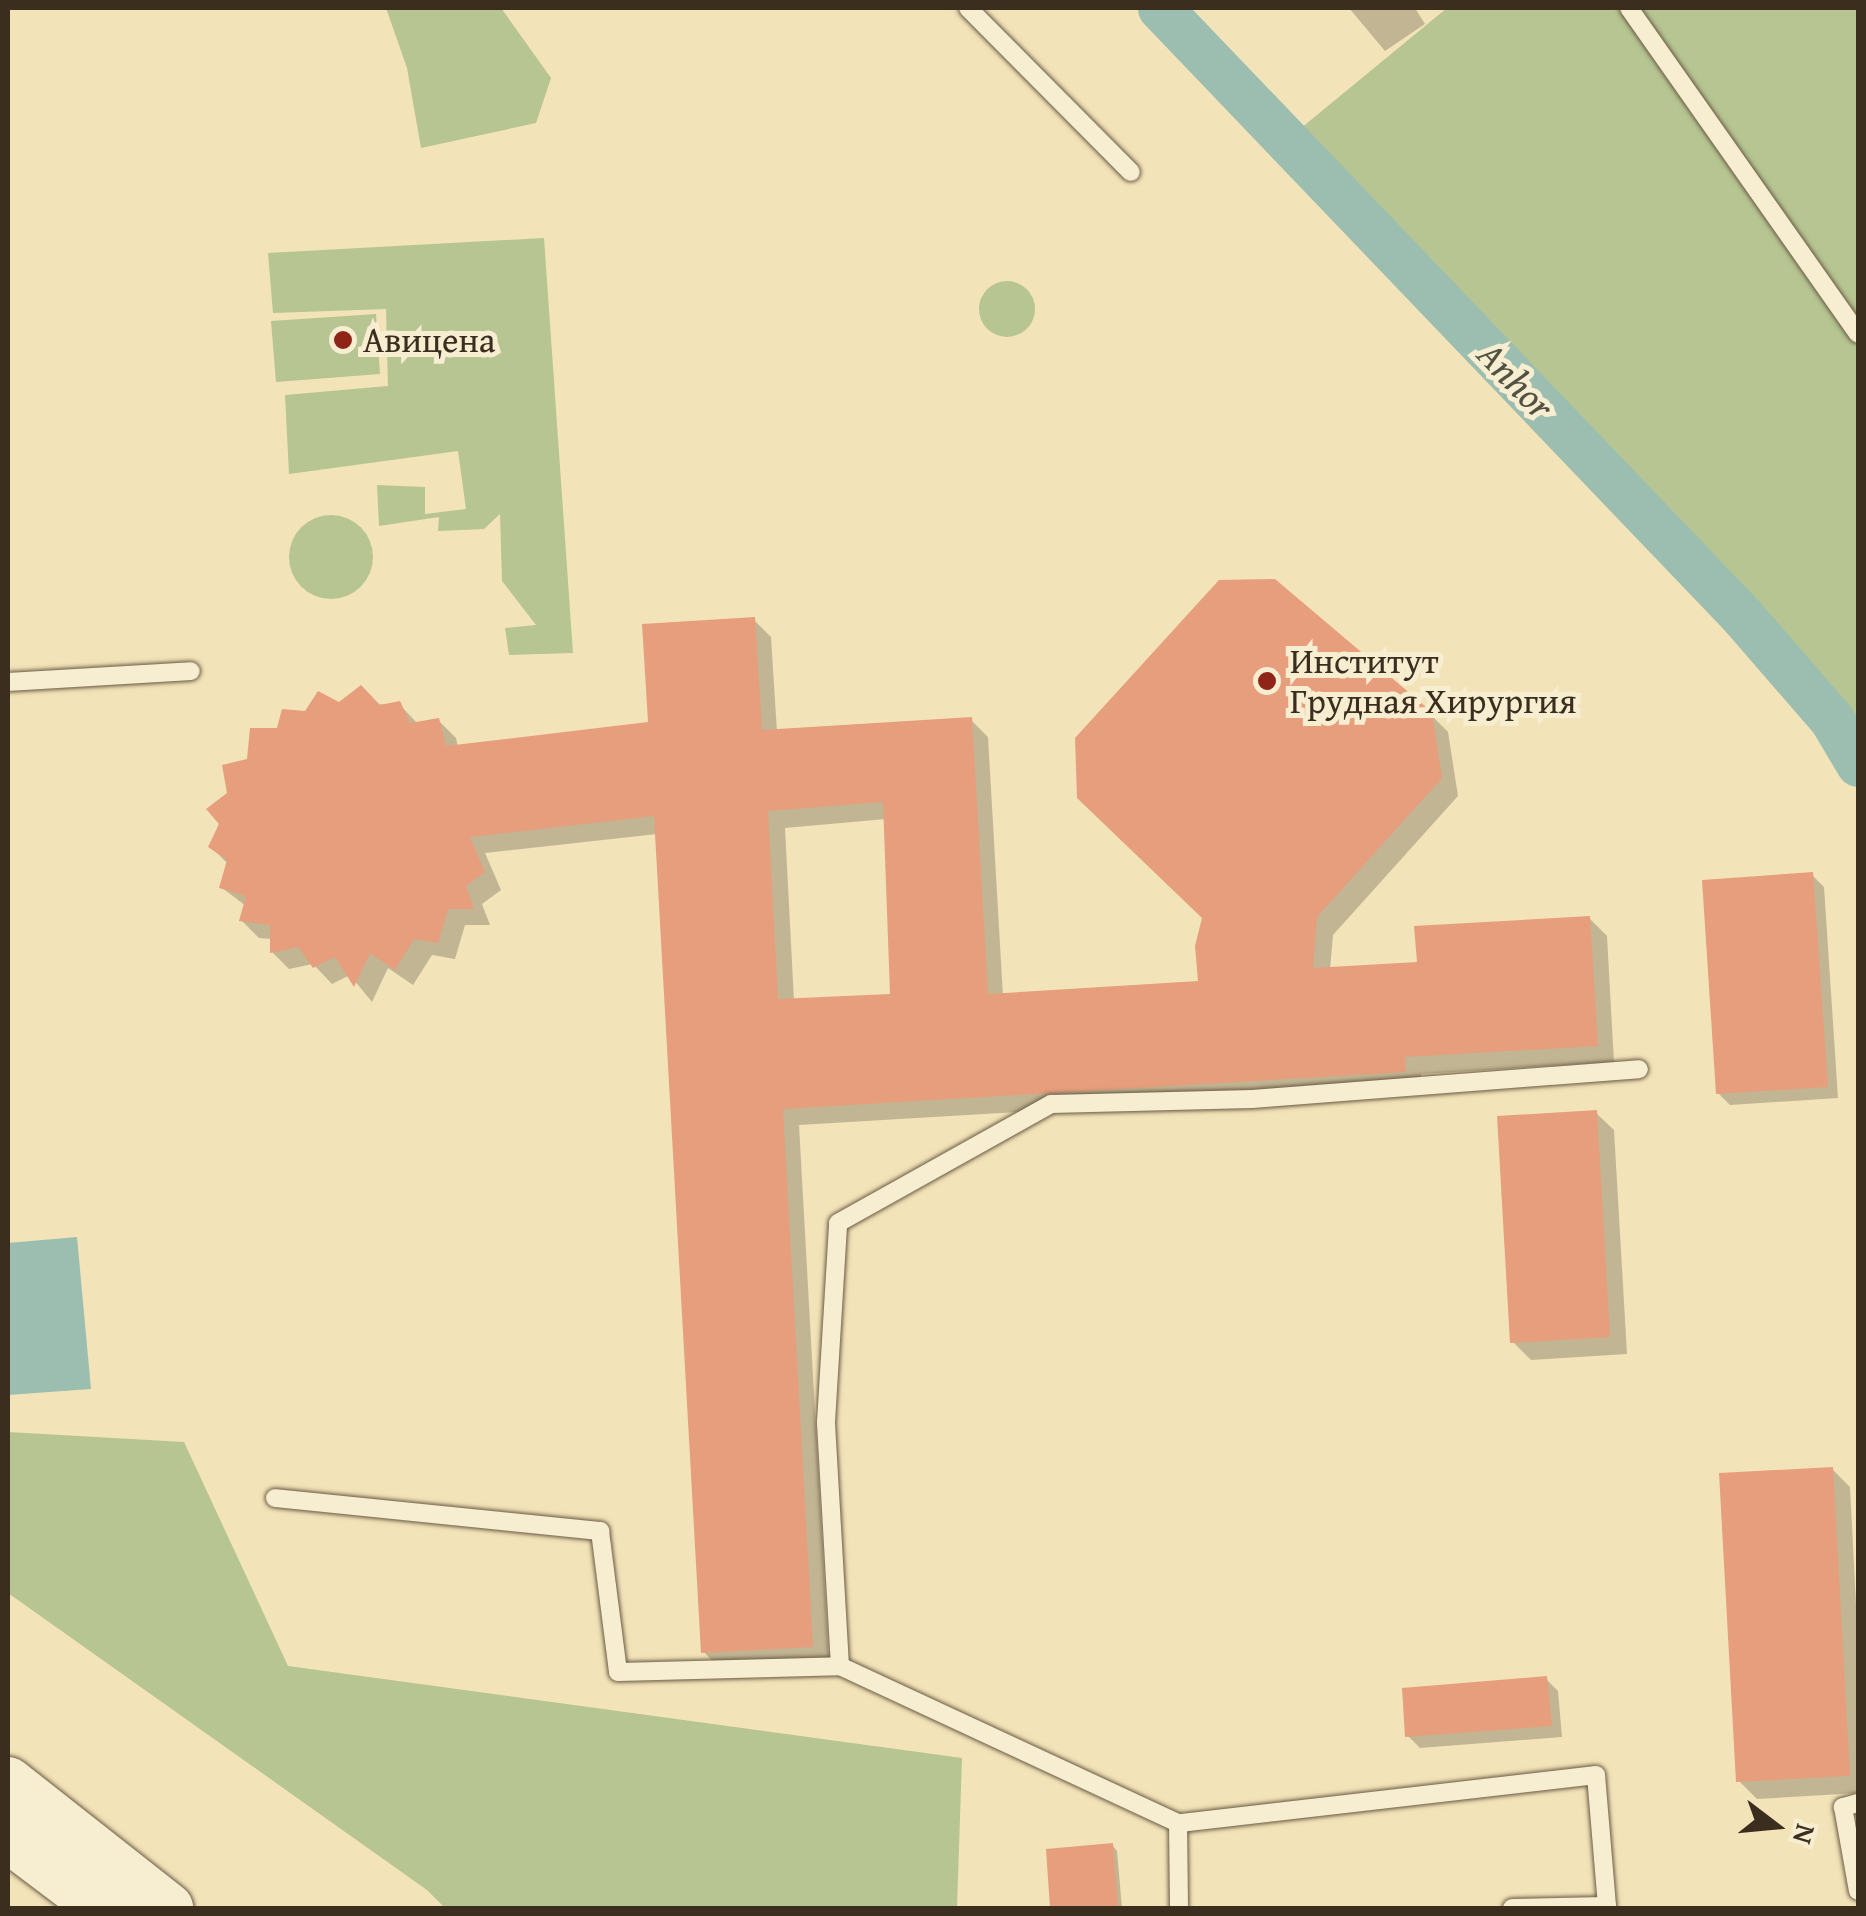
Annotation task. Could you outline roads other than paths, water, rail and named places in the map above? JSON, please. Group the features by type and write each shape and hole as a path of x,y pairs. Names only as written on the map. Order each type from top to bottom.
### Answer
{"main road":[{"path":"8,1782 168,1908"},
{"path":"8,1838 102,1908"}],"lane":[{"path":"968,8 1130,172"},
{"path":"1630,8 1858,334"},
{"path":"8,682 191,672"},
{"path":"840,1666 826,1422 838,1223 1051,1104 1252,1099 1640,1069"},
{"path":"275,1498 600,1532 618,1672 840,1666 1178,1823 1596,1775 1607,1906 1512,1908"},
{"path":"1858,1803 1843,1806 1858,1891"},
{"path":"1178,1823 1179,1908"},
{"path":"1852,1908 1858,1902"}],"waterway":[{"name":"Anhor","path":"1160,8 1742,616 1832,720 1858,764"}],"place":[{"name":"Авицена","path":"343,340"},
{"name":"Институт Грудная Хирургия","path":"1267,681"}]}
